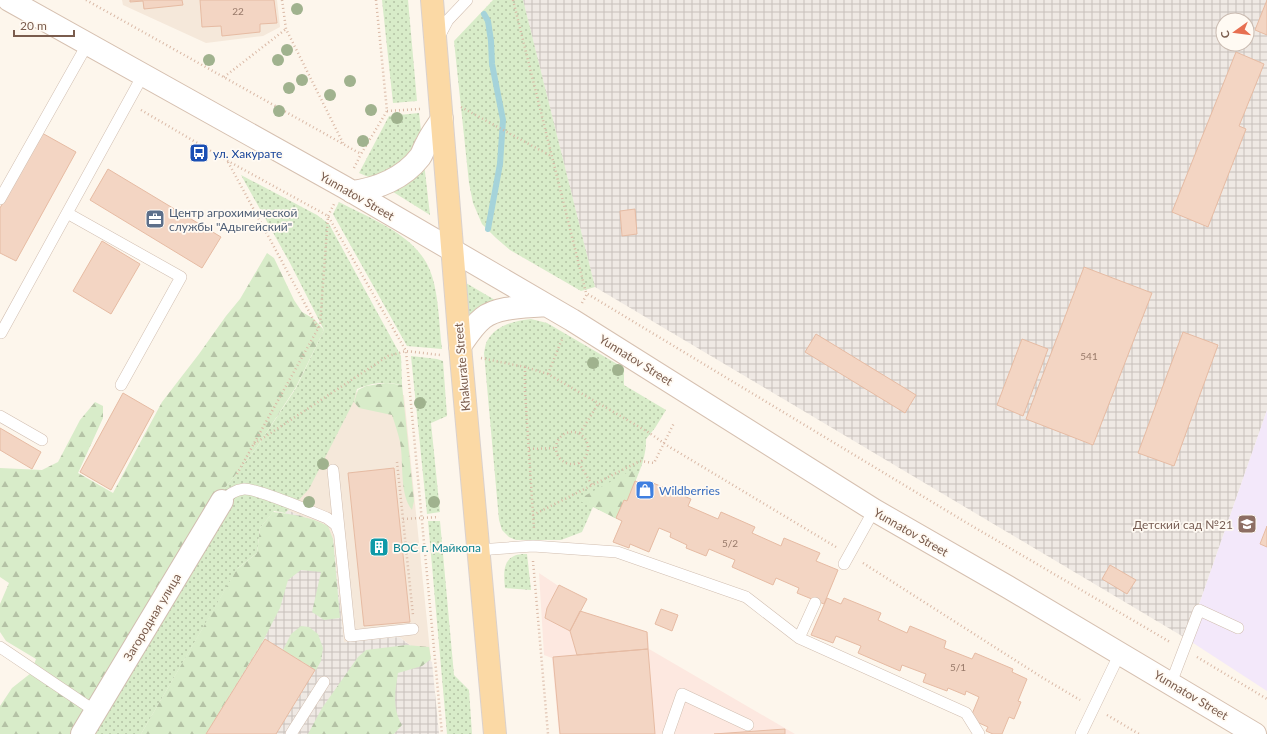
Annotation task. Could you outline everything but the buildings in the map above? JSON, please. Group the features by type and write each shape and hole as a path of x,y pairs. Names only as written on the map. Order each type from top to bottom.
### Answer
{"main road":[{"name":"Yunnatov Street","path":"9,0 352,192 572,320 874,510 1008,587 1255,734"},
{"name":"Khakurate Street","path":"432,0 452,250 495,734"},
{"path":"352,192 370,188 399,176 420,156 442,119"},
{"path":"461,351 476,325 484,317 504,310 546,305"},
{"name":"Загородная улица","path":"82,734 222,501"}],"lane":[{"path":"436,51 437,42 444,26 467,0"},
{"path":"0,199 88,43"},
{"path":"1,333 143,75"},
{"path":"67,213 182,277 121,384"},
{"path":"0,416 42,440"},
{"path":"333,470 350,636 413,629"},
{"path":"222,501 233,492 246,489 258,492 327,518 336,525 340,537"},
{"path":"844,564 874,510"},
{"path":"478,550 533,546 617,552 746,597 799,638 966,713 979,734"},
{"path":"799,638 815,603"},
{"path":"1171,683 1199,610 1238,628"},
{"path":"0,647 95,711"},
{"path":"1081,734 1120,653"},
{"path":"291,734 324,682"},
{"path":"668,734 682,694 748,725"}],"path":[{"path":"86,0 361,154 387,111 376,0"},
{"path":"282,0 286,29 343,144"},
{"path":"514,0 586,293 973,527 1267,699"},
{"path":"224,77 286,29"},
{"path":"128,102 228,162 328,216 406,351 442,734"},
{"path":"498,128 552,156"},
{"path":"228,162 318,328"},
{"path":"222,501 320,325 328,216"},
{"path":"548,374 564,333 572,320"},
{"path":"254,444 388,356 406,351 461,351"},
{"path":"485,359 525,367 548,374 648,432 849,554 1042,678 1139,734"},
{"path":"525,367 525,391 533,515 534,567 548,734"},
{"path":"580,433 598,404"},
{"path":"533,515 640,461 654,463 674,424"},
{"path":"565,433 580,433 587,441 588,451 586,456 579,463 566,463 558,456 556,448 558,440 565,433"},
{"path":"529,449 556,448"},
{"path":"397,462 414,622 413,629"},
{"path":"579,463 592,485"},
{"path":"403,519 440,517"}],"shaded area":[{"path":"122,0 277,0 280,27 263,36 206,43 123,5"},
{"path":"523,0 1267,0 1267,410 1187,639 595,287"},
{"path":"356,392 404,395 431,661 398,636 344,642 333,539 327,526 286,510"},
{"name":"Детский сад №21","path":"1267,410 1267,691 1187,639"},
{"path":"287,510 326,526 333,539 344,642 399,637 432,662 439,734 158,734"},
{"path":"539,573 557,585 587,600 580,611 648,632 649,649 795,734 559,734 552,658 544,655"}],"green space":[{"path":"382,0 408,0 417,101 393,103"},
{"path":"493,0 523,0 595,287 581,291 510,250 482,224 473,203 469,183 454,41"},
{"path":"419,113 422,139 408,162 371,178 359,173 389,116"},
{"path":"424,163 430,215 390,190"},
{"path":"241,175 317,215 329,224 401,356 402,385 380,383 357,389 354,401 309,489 285,513 274,511 260,528 257,553 238,568 141,734 89,734 122,678 142,656 174,595 222,492 257,447 296,388 324,330 290,263"},
{"path":"339,202 394,231 417,250 426,262 432,276 436,293 442,349 407,346 333,214"},
{"path":"267,253 274,258 294,300 302,312 314,319 324,330 296,387 257,447 222,492 88,734 0,734 0,706 12,688 31,673 36,659 6,641 0,632 0,604 9,583 0,577 0,468 42,470 58,462 80,420 95,402 103,406 103,418 78,473 113,493 162,402 240,299"},
{"path":"466,283 500,303 468,324"},
{"path":"531,319 547,323 624,368 624,385 666,410 646,439 643,463 627,501 623,501 617,519 593,507 582,532 561,540 516,540 509,537 502,530 499,520 484,353 485,346 495,331 500,328 518,321"},
{"path":"411,356 443,361 447,416 431,423 440,512 427,514"},
{"path":"386,383 402,385 414,501 412,510 405,495 400,442 392,415 359,408 354,402 358,390 366,386"},
{"path":"634,469 636,480 627,501 624,500 617,519 577,500"},
{"path":"273,512 301,516 328,526 333,539 340,618 324,620 312,612 321,572 301,570 288,580 280,608 264,639 206,734 141,734 237,569 257,553 260,528"},
{"path":"428,521 440,521 454,675 469,690 472,734 447,734"},
{"path":"527,554 531,590 505,588 504,579 507,562 510,558 516,555"},
{"path":"301,626 309,627 318,634 323,648 321,661 316,670 283,650 291,634"},
{"path":"406,645 429,647 431,659 422,666 398,673 395,700 397,712 402,725 394,734 308,734 322,708 358,657 366,650"}],"waterway":[{"path":"484,14 488,21 492,64 503,120 500,164 488,229"}],"place":[{"name":"ул. Хакурате","path":"199,153"},
{"name":"Центр агрохимической службы \"Адыгейский\"","path":"155,219"},
{"name":"Wildberries","path":"645,490"},
{"name":"Детский сад №21","path":"1247,524"},
{"name":"ВОС г. Майкопа","path":"379,547"}]}
